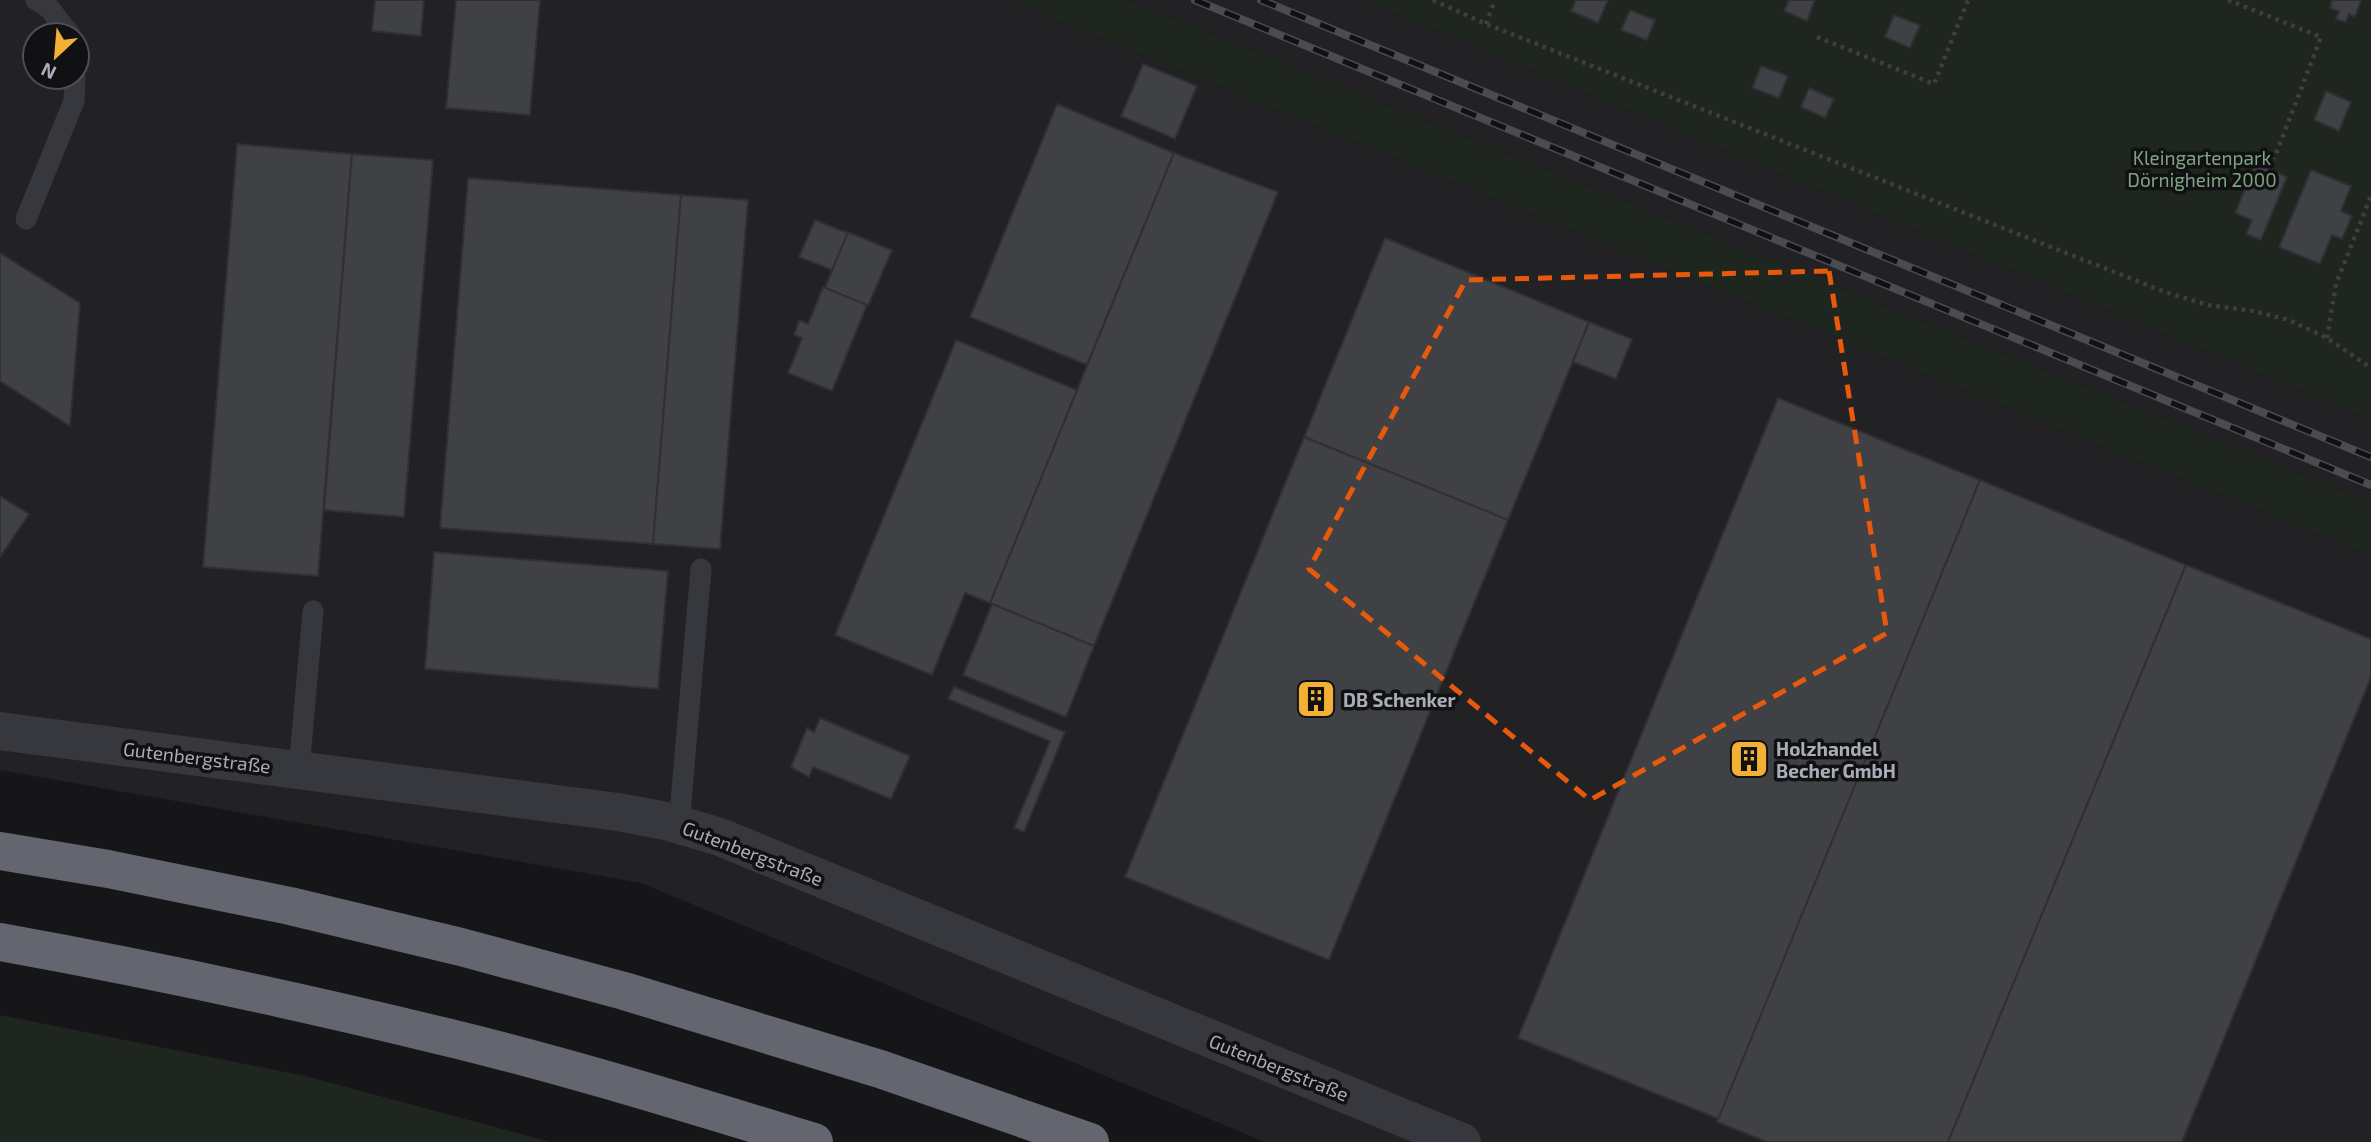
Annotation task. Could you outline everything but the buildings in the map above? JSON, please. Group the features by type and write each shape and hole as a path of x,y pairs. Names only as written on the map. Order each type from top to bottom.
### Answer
{"highway":[{"path":"0,850 290,906 461,947 624,991 880,1069 1090,1142"},
{"path":"0,942 134,967 448,1037 603,1079 814,1142"}],"street":[{"name":"Gutenbergstraße","path":"0,731 618,811 678,825 720,837 1462,1142"}],"lane":[{"path":"36,0 50,9 59,21"},
{"path":"26,219 74,101 74,91"},
{"path":"678,825 701,569"},
{"path":"299,770 313,611"}],"path":[{"path":"1433,0 1486,24 2165,292 2208,305 2253,311 2289,320 2327,338 2371,368"},
{"path":"1486,24 1495,0"},
{"path":"1817,37 1934,84 1968,0"},
{"path":"2228,0 2321,37 2274,159"},
{"path":"2327,338 2336,284 2371,196"}],"highlighted area":[{"path":"1829,271 1887,633 1590,800 1309,569 1466,280"}],"shaded area":[{"path":"0,0 1007,0 2371,556 2371,1142 1265,1142 641,883 0,770"},
{"path":"1127,0 1361,0 2371,420 2371,502"}],"green space":[{"path":"1007,0 1127,0 2371,502 2371,556"},
{"name":"Kleingartenpark Dörnigheim 2000","path":"1361,0 2371,0 2371,420 1455,38"},
{"path":"0,1015 305,1076 551,1142 0,1142"}],"railway":[{"path":"1195,0 2371,485"},
{"path":"1261,0 2371,457"}],"place":[{"name":"DB Schenker","path":"1316,699"},
{"name":"Holzhandel Becher GmbH","path":"1749,759"}]}
